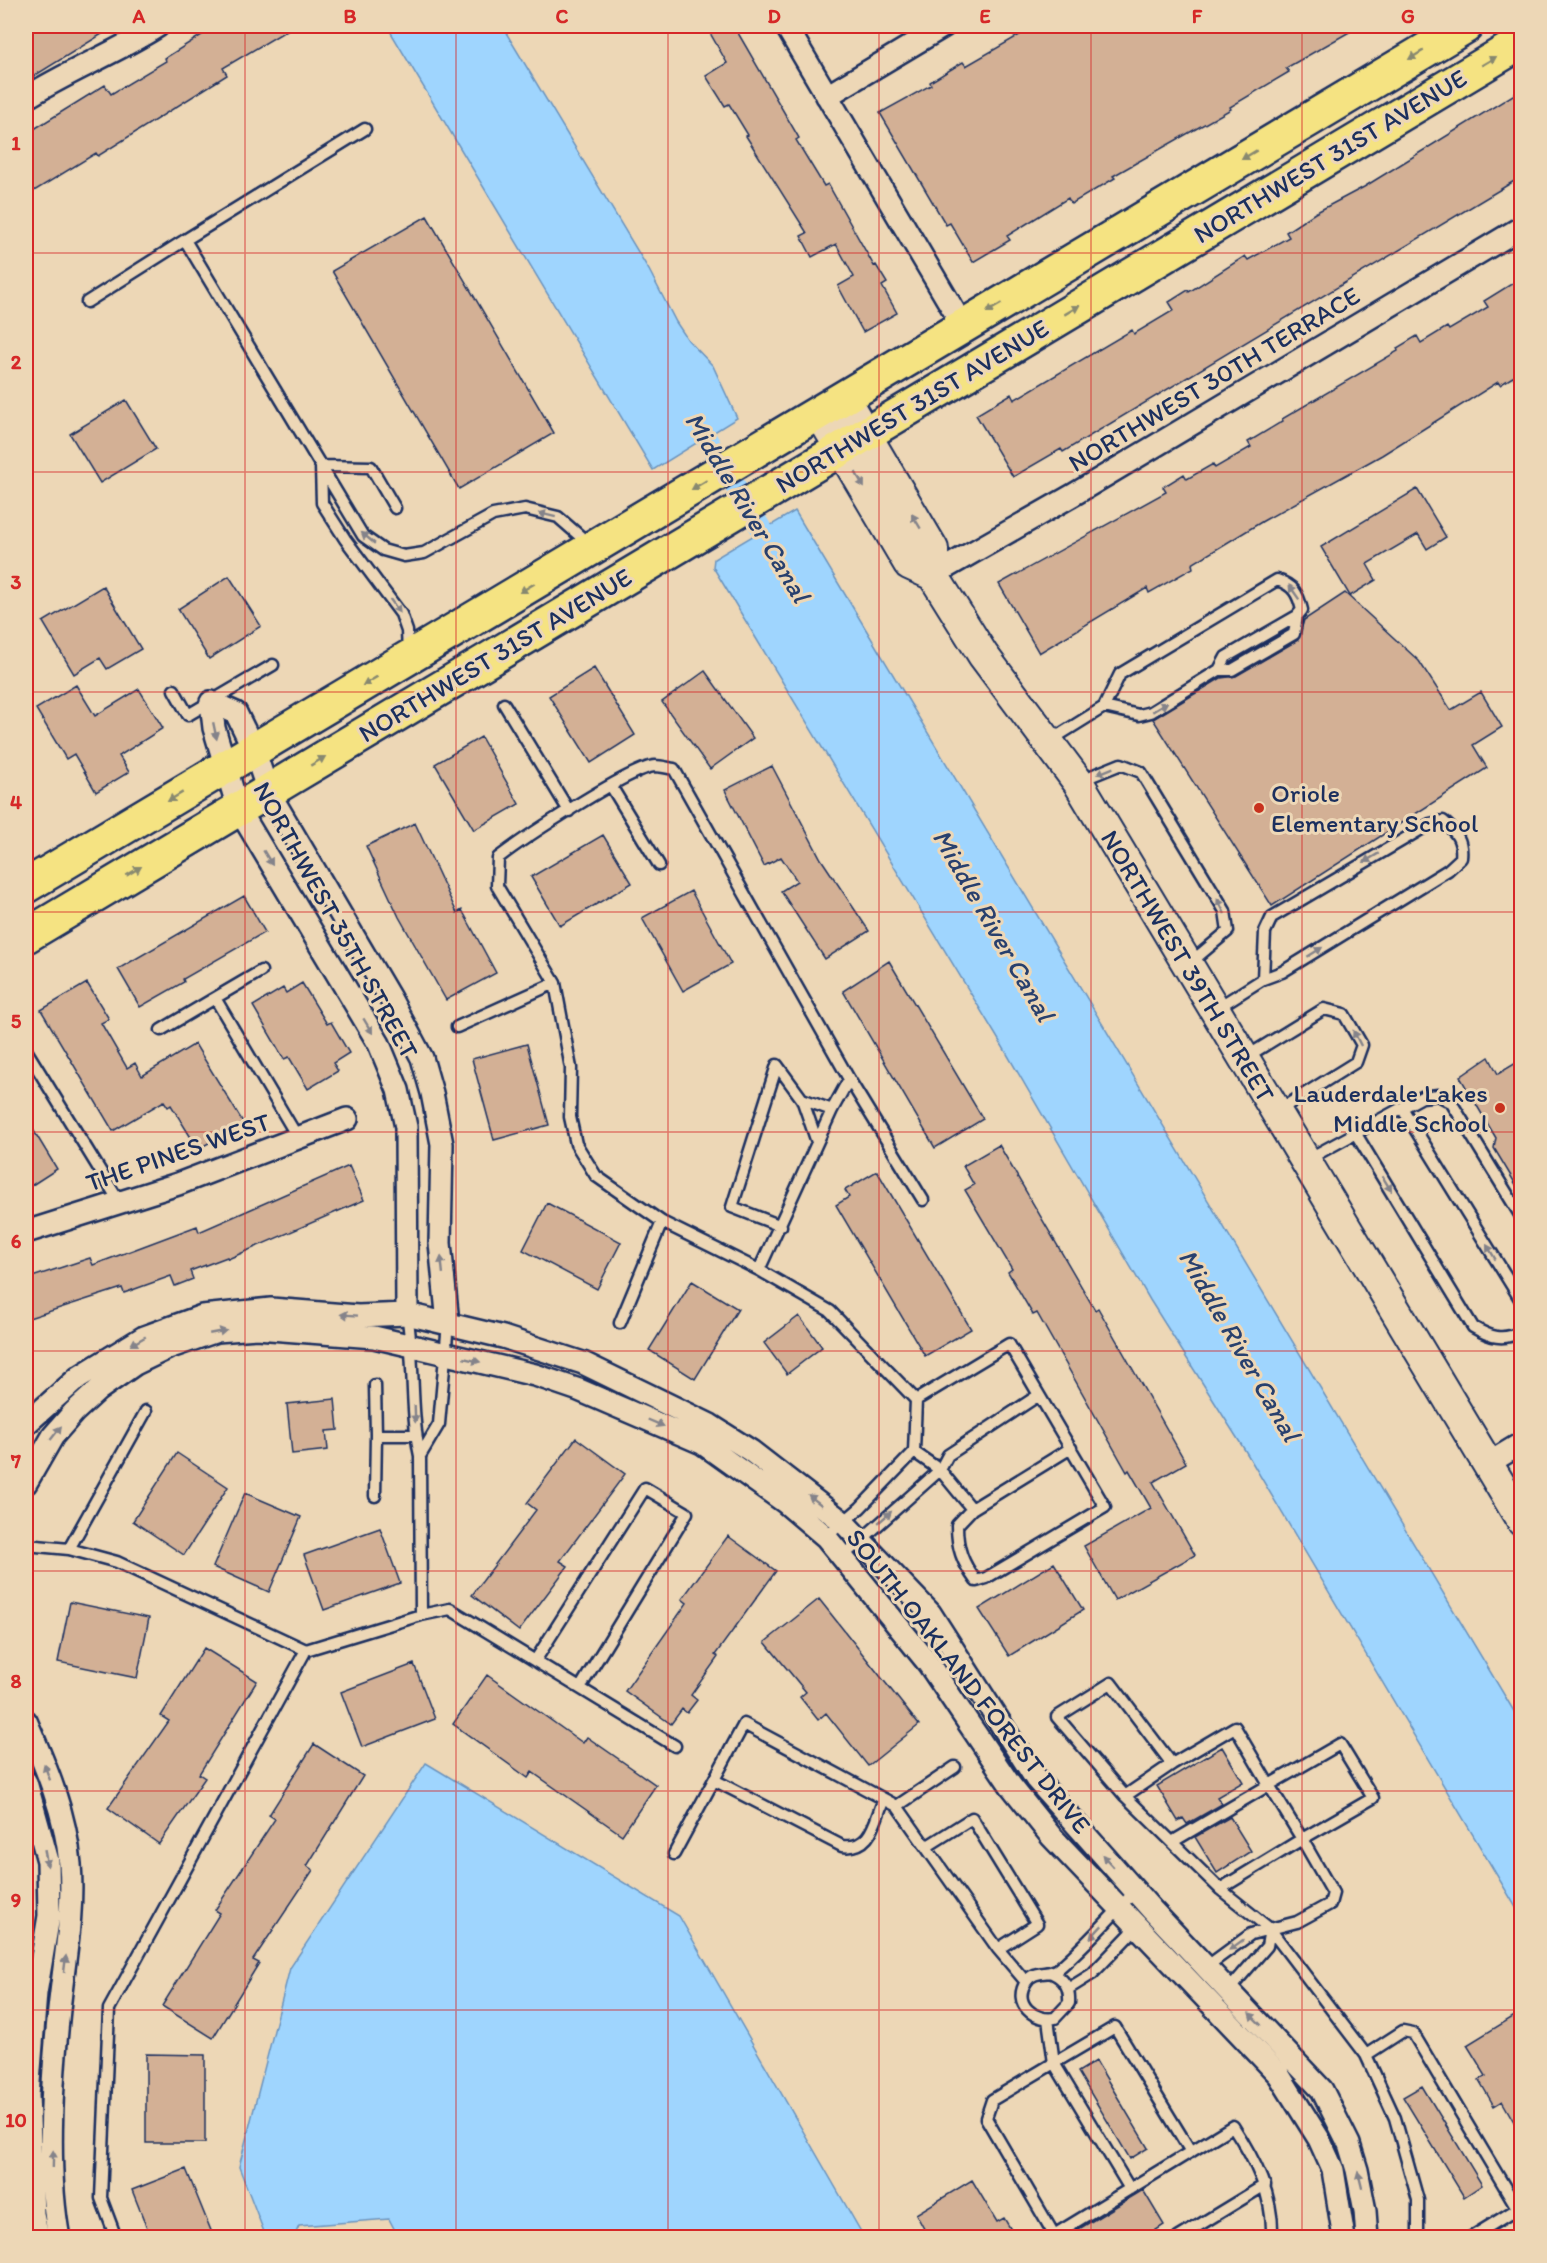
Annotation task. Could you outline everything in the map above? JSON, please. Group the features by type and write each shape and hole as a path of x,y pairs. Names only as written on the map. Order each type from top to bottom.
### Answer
{"main road":[{"name":"NORTHWEST 31ST AVENUE","path":"26,886 1466,26"},
{"name":"NORTHWEST 31ST AVENUE","path":"26,936 1521,42"}],"street":[{"path":"26,98 63,75 135,40 158,26"},
{"path":"786,26 963,326"},
{"path":"827,96 944,26"},
{"name":"NORTHWEST 30TH TERRACE","path":"933,575 1073,495 1521,227"},
{"name":"NORTHWEST 39TH STREET","path":"831,405 853,441 909,564 933,575 982,655 1078,782 1489,1463 1521,1521"},
{"path":"211,702 236,713 254,750 268,791 390,998 422,1058 432,1093 442,1144 440,1243 448,1323"},
{"name":"NORTHWEST 35TH STREET","path":"211,702 214,728 238,808 379,1044 398,1090 406,1127 407,1314"},
{"name":"THE PINES WEST","path":"26,1232 178,1184 347,1119"},
{"path":"26,1424 78,1377 144,1337 202,1316 271,1309 358,1316 407,1314 448,1323 582,1363 680,1408 751,1450 844,1522 930,1613 1036,1779 1152,1910 1322,2090 1349,2144 1363,2190 1366,2238"},
{"name":"SOUTH OAKLAND FOREST DRIVE","path":"26,1483 53,1436 98,1390 135,1364 168,1348 217,1330 297,1329 374,1337 413,1346 535,1375 579,1390 702,1443 786,1503 826,1538 928,1663 1011,1786 1051,1836 1136,1928 1279,2075 1296,2097 1333,2170 1344,2238"},
{"path":"1489,1463 1521,1443"},
{"path":"26,1721 47,1769 58,1807 69,1861 71,1886 55,2055 33,2215 38,2238"},
{"path":"26,1782 48,1861 49,1917 36,1993 28,2095 37,2188 53,2205 59,2238"}],"lane":[{"path":"87,302 365,129"},
{"path":"185,240 363,536 383,550 404,556 424,553 493,515 525,509 558,517 594,548"},
{"path":"321,466 371,467 396,508"},
{"path":"321,466 322,503 345,539 401,614 409,646 406,659"},
{"path":"1048,742 1104,707 1120,674 1276,580 1288,584 1298,595 1302,610 1297,616 1294,634 1232,670 1219,670 1151,712 1139,715 1104,707"},
{"path":"174,690 188,715 273,665"},
{"path":"504,704 569,811"},
{"path":"1078,782 1121,764 1141,772 1225,911 1228,931 1187,965"},
{"path":"826,1538 914,1452 916,1400 830,1311 759,1270 662,1222 596,1176 576,1144 570,1117 571,1068 555,983 497,886 498,858 518,842 631,774 654,766 674,769 849,1080 923,1200"},
{"path":"611,786 659,865"},
{"path":"1214,1010 1263,979 1282,972 1448,870 1461,858 1462,846 1456,832 1443,821 1430,824 1272,917 1265,933 1263,979"},
{"path":"161,1030 261,971"},
{"path":"457,1027 555,983"},
{"path":"215,998 298,1138"},
{"path":"1243,1058 1324,1009 1344,1014 1362,1045 1356,1062 1276,1112"},
{"path":"26,1050 120,1203"},
{"path":"781,1226 732,1207 777,1065 802,1099 817,1142"},
{"path":"759,1270 832,1110 849,1080"},
{"path":"1305,1161 1422,1097 1438,1095 1451,1102 1521,1218"},
{"path":"802,1099 832,1110"},
{"path":"1402,1108 1521,1302"},
{"path":"1356,1134 1473,1327 1492,1338 1514,1336 1521,1331"},
{"path":"620,1323 662,1222"},
{"path":"407,1314 413,1346 416,1435 420,1456 421,1615"},
{"path":"420,1456 439,1424 448,1323"},
{"path":"916,1400 1009,1344 1071,1448 1105,1507 986,1578 976,1581 965,1566 957,1547 957,1525 972,1509 1071,1448"},
{"path":"375,1384 375,1496"},
{"path":"842,1557 940,1470 948,1455 1039,1395"},
{"path":"69,1549 146,1410"},
{"path":"376,1435 416,1435"},
{"path":"914,1452 940,1470 972,1509"},
{"path":"535,1660 645,1488 687,1513 580,1688"},
{"path":"26,1545 69,1549 117,1562 306,1650 421,1615 450,1609 675,1746"},
{"path":"116,2238 101,2198 109,2009 306,1650"},
{"path":"1172,1764 1111,1683 1058,1717 1125,1796 1220,1889 1270,1929 1366,2055 1395,2118 1418,2200 1418,2238"},
{"path":"674,1854 744,1724 897,1806 998,1949 1026,1982"},
{"path":"1125,1796 1172,1764 1235,1727 1334,1893 1330,1904 1297,1922 1251,1934 1206,1967"},
{"path":"1172,1842 1340,1744 1373,1798 1220,1889"},
{"path":"897,1806 955,1767"},
{"path":"714,1780 843,1846 856,1848 866,1842 884,1799"},
{"path":"926,1847 972,1818 1037,1924 998,1949"},
{"path":"1052,1973 1076,1954 1136,1890"},
{"path":"1068,1989 1092,1974 1152,1910"},
{"path":"1228,1990 1266,1946 1270,1929"},
{"path":"1038,1973 1052,1973 1059,1976 1068,1989 1068,2003 1065,2009 1054,2018 1033,2016 1027,2011 1022,1997 1026,1982 1038,1973"},
{"path":"1048,2019 1054,2063 1130,2189"},
{"path":"1191,2152 1115,2027 992,2100 986,2118 1055,2236 1130,2189 1191,2152 1233,2126 1250,2152 1264,2185 1273,2220 1272,2238"},
{"path":"1366,2055 1403,2031 1413,2033 1519,2212 1470,2238"},
{"path":"1178,2238 1264,2185"}],"water":[{"path":"387,26 502,26 649,270 676,322 688,340 713,366 737,418 653,470"},
{"path":"795,511 1521,1723 1521,1916 1246,1452 1150,1300 1003,1047 713,567 714,559"},
{"path":"426,1763 679,1916 864,2237 399,2238 389,2219 299,2226 294,2237 266,2237 239,2167 290,1968"}],"building":[{"path":"26,26 115,26 26,81"},
{"path":"216,26 294,26 223,68 227,75 98,156 96,153 26,196 26,134 105,85 111,94 166,61 165,58"},
{"path":"706,26 734,26 799,138 796,140 824,186 828,184 874,266 876,265 887,283 882,286 897,313 863,332 838,286 854,277 836,244 812,257 801,236 807,233 746,136 748,135 729,104 725,106 706,76 727,63"},
{"path":"1035,26 1360,26 1286,68 1289,72 1230,107 1231,109 1113,176 1115,178 1071,204 1068,198 1007,236 1010,240 973,262 950,223 946,225 880,113 931,85 930,82 963,62 966,66"},
{"path":"1521,90 1521,177 1063,452 1061,449 1013,477 976,415 1011,394 1014,400 1132,330 1134,334 1174,310 1169,302 1188,290 1189,292 1245,256 1248,260 1289,237 1286,232 1315,213 1364,187"},
{"path":"427,216 554,433 459,489 332,271"},
{"path":"1521,278 1521,372 1500,385 1498,382 1382,455 1263,521 1192,564 1193,568 1149,593 1147,588 1039,653 999,584 1166,492 1163,487 1184,474 1187,479 1213,464 1215,468 1251,447 1248,442 1283,421 1282,419 1398,351 1397,348 1417,336 1421,343 1447,327 1449,330 1488,307 1484,301"},
{"path":"126,400 156,449 100,483 70,434"},
{"path":"1417,489 1446,537 1427,549 1418,534 1367,564 1376,580 1350,596 1321,547"},
{"path":"229,576 261,626 209,659 178,609"},
{"path":"103,586 141,649 107,669 100,658 74,674 43,622"},
{"name":"Oriole Elementary School","path":"1345,593 1419,661 1451,710 1481,692 1502,727 1473,745 1487,768 1272,906 1153,719 1221,678 1236,676 1298,640 1304,620"},
{"path":"594,668 635,735 591,763 549,696"},
{"path":"705,671 753,738 710,769 662,702"},
{"path":"76,685 95,716 139,689 163,728 119,756 129,772 96,792 74,754 66,759 36,709"},
{"path":"481,737 519,804 474,830 435,764"},
{"path":"772,766 821,859 869,931 825,959 781,891 797,881 781,857 764,866 725,790"},
{"path":"415,823 457,913 462,910 496,973 446,1000 399,917 366,846"},
{"path":"603,835 632,883 560,926 531,877"},
{"path":"691,891 731,964 683,991 642,918"},
{"path":"244,896 265,932 183,979 184,982 140,1007 118,969"},
{"path":"889,961 983,1119 935,1148 843,991"},
{"path":"87,983 109,1019 101,1023 127,1068 135,1063 142,1076 195,1044 246,1127 217,1145 214,1140 198,1149 171,1105 168,1107 164,1101 113,1131 41,1010"},
{"path":"302,983 327,1024 331,1022 349,1053 333,1063 338,1071 308,1089 289,1057 284,1059 253,1006 283,988 286,993"},
{"path":"527,1044 549,1125 494,1140 472,1059"},
{"name":"Lauderdale Lakes Middle School","path":"1489,1057 1498,1074 1521,1060 1521,1193 1494,1148 1496,1138 1460,1077"},
{"path":"26,1118 57,1169 26,1189"},
{"path":"999,1145 1095,1310 1098,1308 1186,1463 1153,1482 1195,1555 1115,1600 1084,1546 1151,1508 1129,1470 1127,1472 1037,1313 1033,1315 1008,1272 1012,1269 965,1190 974,1185 963,1166"},
{"path":"349,1166 364,1200 228,1259 227,1257 190,1271 193,1279 175,1286 171,1276 124,1293 122,1288 26,1319 26,1279 90,1258 93,1265 197,1226 199,1232"},
{"path":"877,1171 971,1329 925,1356 836,1205 849,1197 845,1190"},
{"path":"547,1203 621,1242 597,1289 523,1250"},
{"path":"692,1281 738,1309 695,1379 649,1350"},
{"path":"799,1316 822,1347 787,1374 764,1343"},
{"path":"335,1399 338,1430 326,1431 328,1450 292,1454 287,1404"},
{"path":"576,1438 625,1474 560,1561 568,1566 519,1631 472,1595 536,1510 527,1503"},
{"path":"177,1453 228,1487 184,1555 133,1521"},
{"path":"245,1493 301,1517 269,1592 213,1567"},
{"path":"380,1528 400,1583 324,1610 304,1555"},
{"path":"728,1536 776,1571 715,1655 718,1657 691,1695 697,1700 687,1713 682,1709 671,1724 625,1691 687,1603 682,1599"},
{"path":"1054,1563 1083,1610 1009,1656 979,1609"},
{"path":"819,1599 919,1725 868,1766 826,1713 818,1720 800,1697 806,1692 765,1642"},
{"path":"70,1602 149,1618 137,1678 58,1662"},
{"path":"204,1648 257,1681 199,1774 205,1778 159,1844 108,1808 169,1721 161,1716"},
{"path":"414,1664 435,1719 362,1747 341,1692"},
{"path":"487,1675 583,1743 587,1737 656,1785 622,1835 532,1772 528,1778 453,1724"},
{"path":"314,1744 363,1776 307,1866 313,1870 253,1960 259,1963 213,2038 162,2006 220,1913 215,1910 275,1819 269,1815"},
{"path":"1222,1747 1243,1782 1217,1797 1222,1804 1187,1824 1183,1818 1178,1821 1157,1786"},
{"path":"1230,1817 1251,1851 1217,1873 1195,1837"},
{"path":"1521,2012 1521,2134 1502,2101 1494,2106 1479,2080 1486,2076 1467,2045"},
{"path":"146,2054 205,2055 205,2143 146,2143"},
{"path":"1096,2061 1148,2148 1130,2159 1078,2072"},
{"path":"1422,2086 1482,2185 1464,2197 1403,2097"},
{"path":"186,2169 214,2238 151,2238 132,2190"},
{"path":"972,2180 997,2222 1004,2218 1016,2238 929,2238 916,2214"},
{"path":"1143,2190 1164,2225 1144,2238 1064,2238"}],"waterway":[{"name":"Middle River Canal","path":"691,413 776,553"}],"place":[{"name":"Oriole Elementary School","path":"1259,808"},
{"name":"Lauderdale Lakes Middle School","path":"1500,1108"}]}
